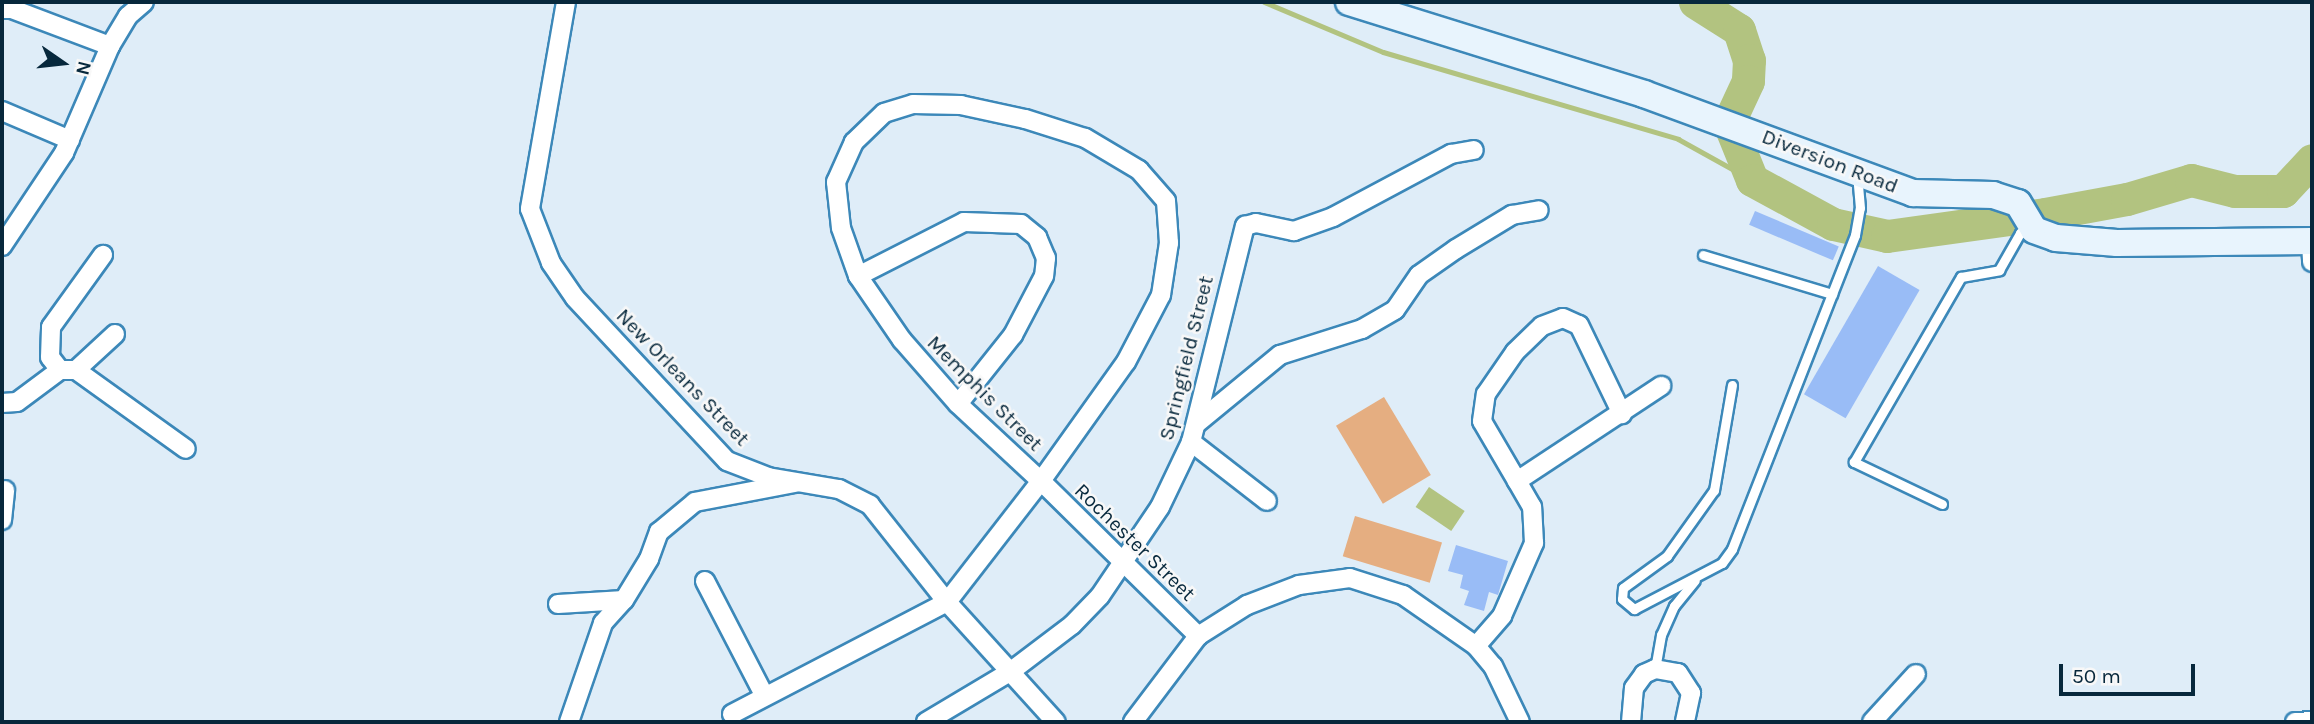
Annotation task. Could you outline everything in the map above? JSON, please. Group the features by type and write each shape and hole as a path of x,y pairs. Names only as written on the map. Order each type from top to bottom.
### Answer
{"street":[{"path":"2,246 70,139 110,47 131,9 144,2"},
{"name":"New Orleans Street","path":"566,2 530,209 538,239 575,298 727,461 768,477 805,480 839,489 870,505 947,602 1056,722"},
{"name":"Diversion Road","path":"1349,2 1644,94 1913,193 1993,195 2056,238 2117,243 2312,248"},
{"path":"2,9 12,9 110,47"},
{"name":"Memphis Street","path":"732,714 947,602 1041,481 1126,362 1161,295 1169,243 1166,201 1139,170 1085,138 961,105 913,104 884,113 855,142 836,181 841,228 858,276 902,340 958,404 1041,481"},
{"path":"2,111 70,139"},
{"name":"Springfield Street","path":"926,722 1010,672 1072,625 1123,564 1160,507 1191,442 1245,226 1256,223 1294,231 1334,217 1451,154 1474,150"},
{"path":"1196,424 1280,355 1362,329 1395,310 1419,275 1456,248 1512,215 1539,210"},
{"path":"858,276 964,222 1021,224 1037,237 1046,258 1044,276 1013,335 958,404"},
{"path":"103,255 51,327 50,357 186,449"},
{"path":"1476,646 1502,616 1534,543 1532,507 1482,421 1486,394 1515,352 1542,326 1563,318 1579,325 1622,414"},
{"path":"2,403 17,402 68,370 115,334"},
{"path":"1517,481 1661,386"},
{"path":"1191,442 1267,501"},
{"path":"569,722 603,623 624,600 649,559 659,532 677,513 708,498 769,492 805,480"},
{"name":"Rochester Street","path":"1041,481 1198,636"},
{"path":"2,520 5,490"},
{"path":"1133,722 1198,636 1247,605 1298,585 1350,578 1403,595 1476,646 1493,666 1520,722"},
{"path":"705,581 764,695"},
{"path":"558,604 624,600"},
{"path":"1631,722 1634,688 1644,674 1656,669 1678,673 1691,693 1685,722"},
{"path":"1871,722 1916,674"},
{"path":"2295,722 2312,721"}],"lane":[{"path":"1732,385 1714,490 1667,556 1623,588 1622,599 1634,609 1723,563 1732,550 1855,234 1860,208 1857,173"},
{"path":"1942,504 1854,462 1961,277 1998,270 2027,219"},
{"path":"1703,255 1832,294"},
{"path":"1656,669 1661,635 1674,606 1697,576"}],"shaded area":[{"path":"1384,397 1431,475 1383,504 1336,426"},
{"path":"1429,487 1465,511 1451,531 1416,507"},
{"path":"1355,516 1442,543 1430,583 1343,556"}],"building":[{"path":"1755,211 1839,247 1833,260 1749,225"},
{"path":"1878,266 1920,290 1846,418 1804,394"},
{"path":"1456,545 1508,561 1498,595 1489,592 1484,611 1464,605 1469,591 1460,588 1463,575 1448,571"}],"waterway":[{"path":"1264,2 1383,52 1678,139 1752,180"},
{"path":"1695,2 1739,30 1749,60 1748,81 1732,115"},
{"path":"1731,128 1752,180 1833,224 1887,236 2045,214 2127,199 2191,180 2235,191 2283,191 2312,160"}]}
